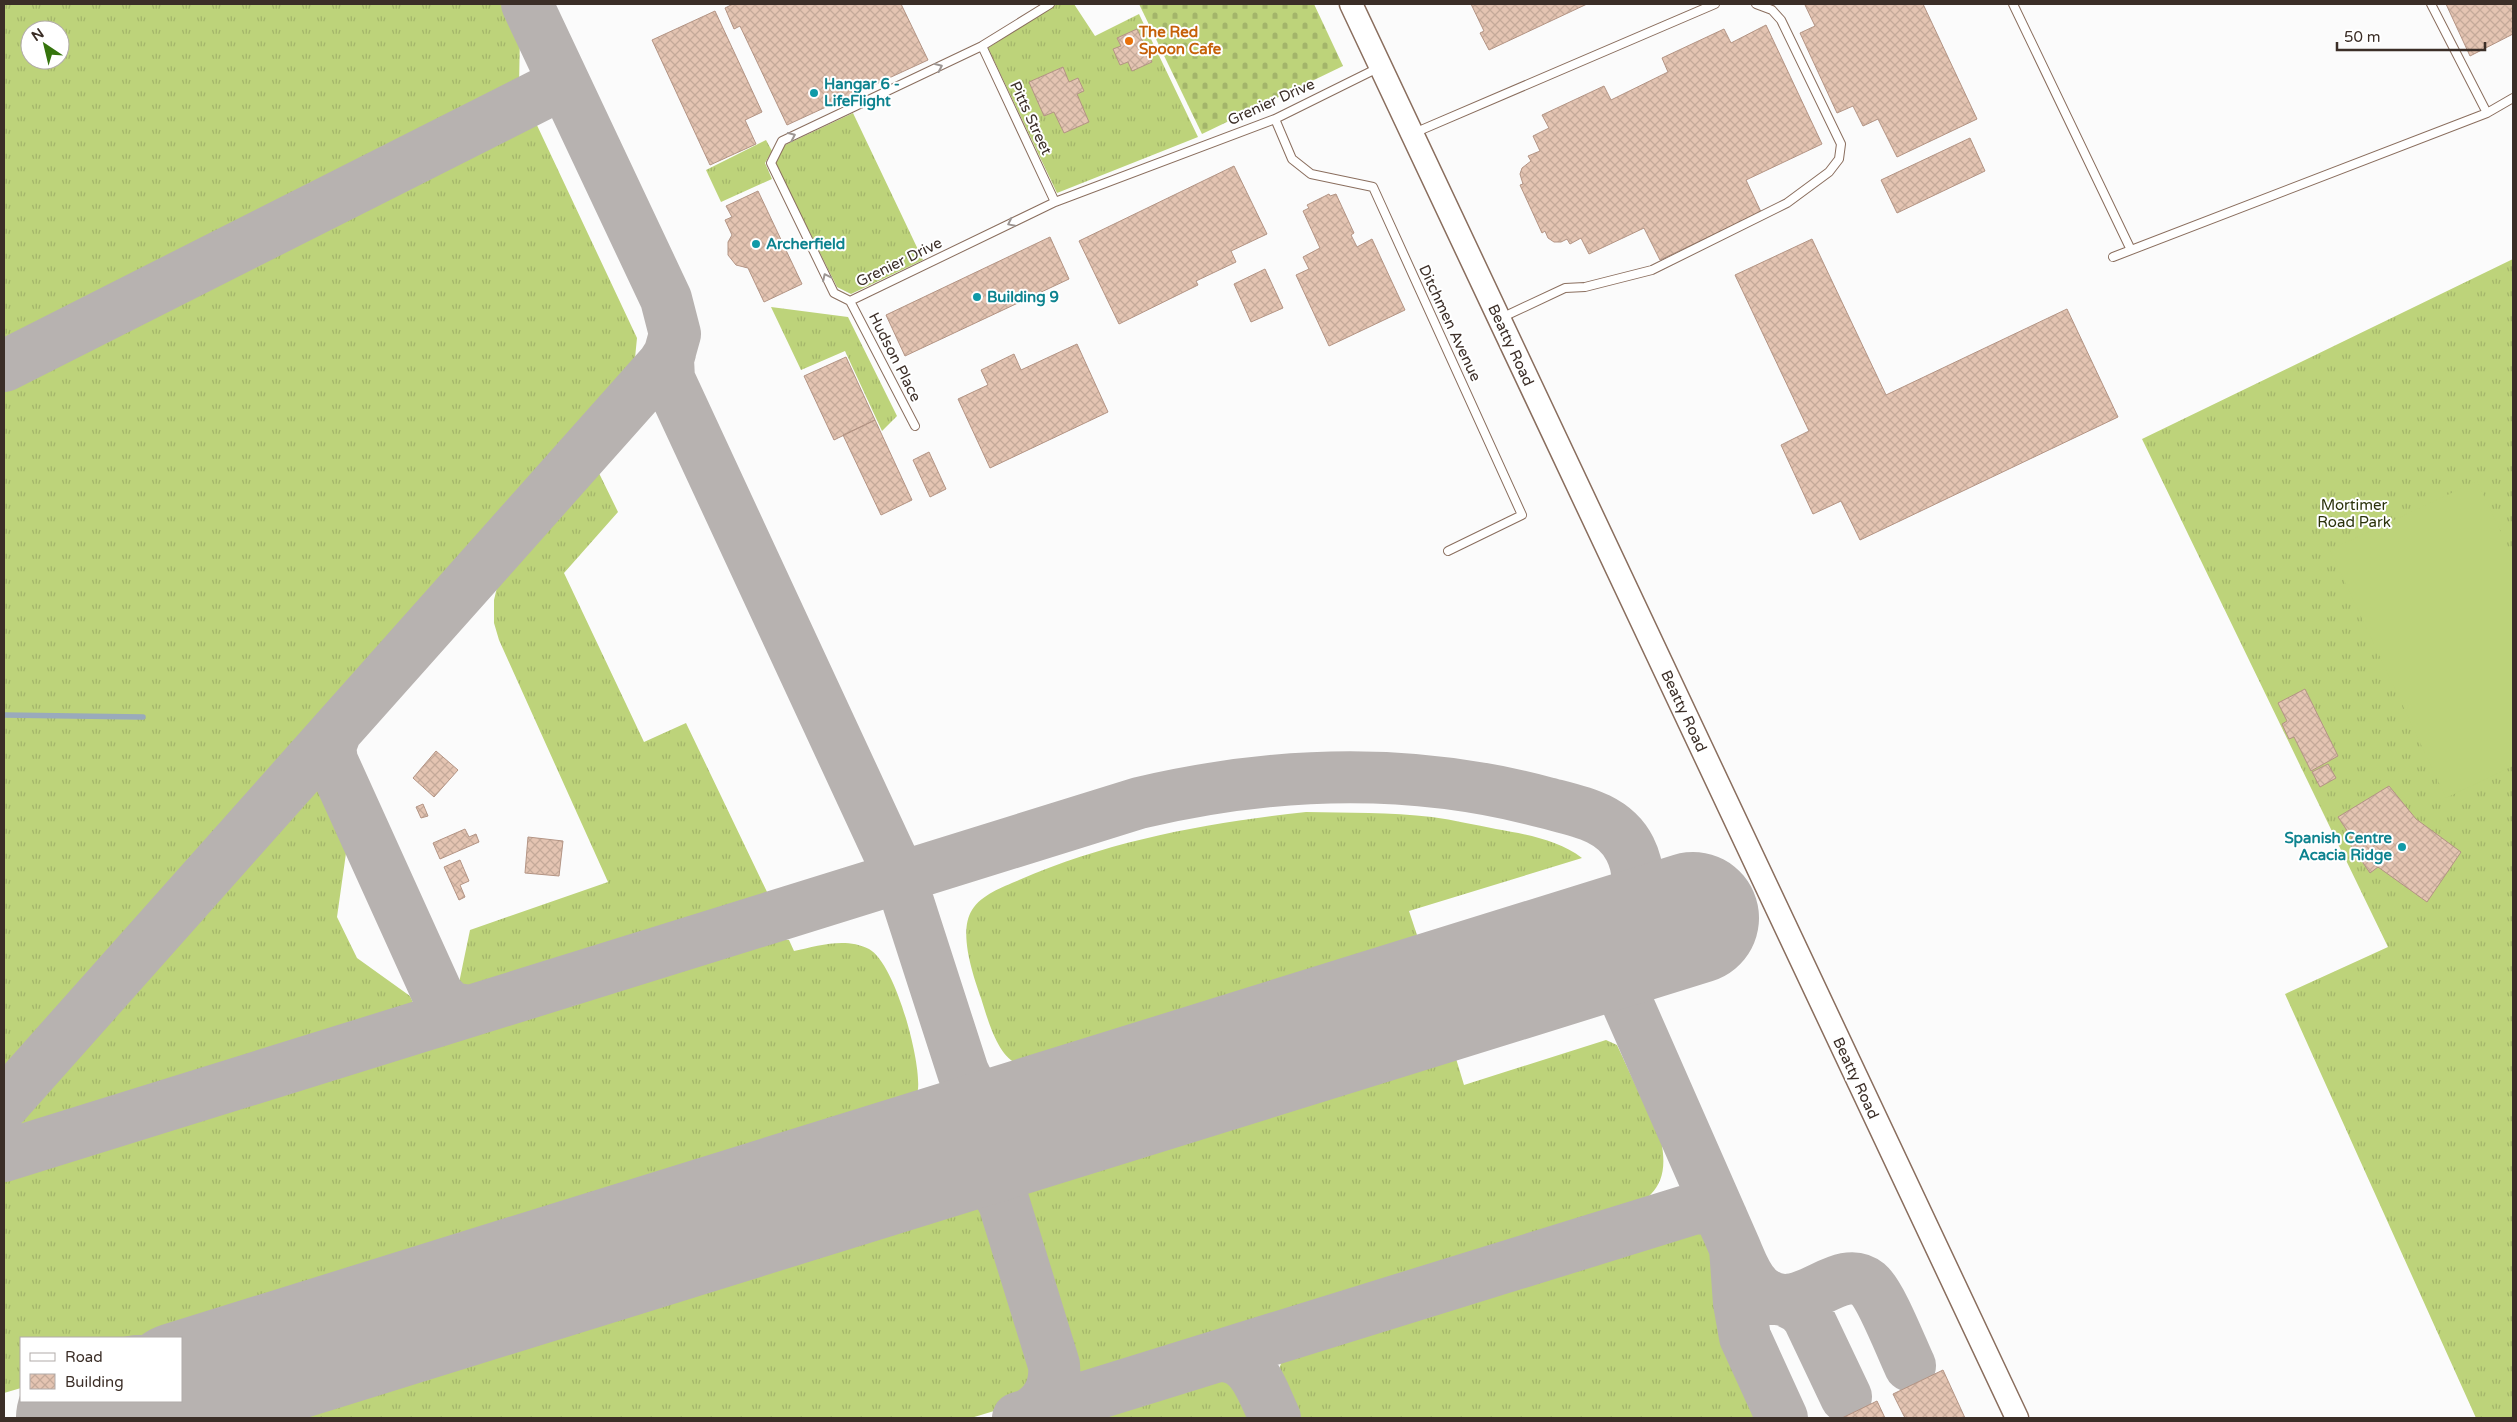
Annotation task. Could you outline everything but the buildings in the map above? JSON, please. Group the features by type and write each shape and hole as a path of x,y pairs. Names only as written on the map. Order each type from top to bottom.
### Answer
{"main road":[{"name":"Beatty Road","path":"1351,4 2017,1418"}],"lane":[{"name":"Grenier Drive","path":"1050,4 982,46 782,141 771,163 834,293 850,301 1055,202 1275,118 1381,66"},
{"path":"1413,134 1715,4"},
{"path":"1499,319 1565,288 1585,287 1652,270 1787,203 1830,172 1839,159 1841,144 1781,20 1772,10 1756,4"},
{"path":"2013,4 2131,250"},
{"path":"2431,4 2486,113"},
{"name":"Pitts Street","path":"982,46 1055,202"},
{"path":"2113,257 2486,113 2513,98"},
{"name":"Ditchmen Avenue","path":"1275,118 1292,158 1311,174 1373,187 1522,515 1448,551"},
{"name":"Hudson Place","path":"850,301 915,426"}],"green space":[{"path":"4,4 506,4 520,33 519,87 637,338 634,368 4,1072"},
{"path":"1057,4 1074,4 1095,36 1139,14 1198,137 1057,193 988,48"},
{"path":"1139,4 1314,4 1343,66 1202,134"},
{"path":"853,113 923,260 851,294 837,287 775,163 785,145"},
{"path":"766,140 772,151 765,163 772,179 721,202 706,170"},
{"name":"Mortimer Road Park","path":"2513,259 2513,1418 2476,1418 2285,994 2388,947 2142,439"},
{"path":"771,307 848,317 897,416 882,431 845,351 801,370"},
{"path":"596,467 618,512 564,573 644,742 686,723 768,894 760,902 467,993 461,990 459,983 470,930 608,882 499,640 494,623 494,600 500,575"},
{"path":"2477,481 2513,558 2513,766 2446,798 2330,550"},
{"path":"312,787 323,791 348,839 337,917 357,958 410,996 416,1009 12,1135 13,1121 21,1111"},
{"path":"1306,812 1385,813 1440,818 1518,833 1552,842 1582,858 1409,911 1423,953 1046,1069 1016,1063 1003,1052 990,1025 968,954 966,930 968,919 976,904 987,895 1054,866 1124,844 1196,828"},
{"path":"764,938 789,940 794,951 841,943 860,945 869,949 879,958 897,992 911,1036 918,1075 917,1092 911,1101 903,1106 905,1113 182,1338 20,1337 20,1388 4,1393 4,1175"},
{"path":"1606,1040 1617,1045 1661,1140 1663,1168 1656,1188 1640,1204 1629,1211 1616,1218 1093,1380 1085,1378 1076,1369 1070,1357 1024,1209 1022,1194 1026,1174 1451,1042 1464,1085"},
{"path":"969,1192 976,1195 989,1218 1035,1365 1037,1386 1030,1400 971,1418 240,1418"},
{"path":"1694,1222 1713,1249 1720,1263 1726,1286 1729,1326 1734,1344 1747,1377 1768,1418 1292,1418 1279,1386 1278,1378 1279,1369 1287,1354"},
{"path":"1217,1371 1232,1376 1238,1381 1248,1395 1259,1418 1065,1418"}],"waterway":[{"path":"4,715 143,717"}],"taxiway":[{"path":"527,4 666,299 675,334 668,359 669,379 900,877 963,1072 969,1083 984,1101 1004,1113 1015,1116 1040,1117 1221,1065"},
{"path":"4,366 564,83"},
{"path":"4,1104 663,364 670,353"},
{"path":"336,731 330,747 332,761 438,995 451,1008 469,1011"},
{"path":"4,1156 1139,803 1190,792 1292,779 1394,778 1445,783 1496,791 1583,813 1605,822 1615,829 1630,849 1636,867 1637,883 1634,898 1617,941 1614,957 1615,975 1735,1248 1739,1303 1745,1337 1782,1418"},
{"path":"1412,1006 1583,949 1591,942 1613,914 1628,907 1650,901 1661,907 1668,915 1672,925 1672,936 1669,946 1663,954 1653,959 1633,960 1610,947 1548,966"},
{"path":"747,1212 926,1160 938,1159 962,1164 982,1175 998,1192 1004,1203 1054,1365 1052,1388 1049,1395 1040,1407 1026,1416"},
{"path":"1018,1418 1696,1208 1713,1210 1722,1218"},
{"path":"1735,1248 1753,1284 1772,1298 1787,1300 1802,1297 1843,1279 1856,1279 1868,1284 1885,1310 1910,1366"},
{"path":"1784,1300 1800,1308 1808,1317 1846,1397"},
{"path":"1222,1356 1233,1358 1250,1369 1275,1418"},
{"path":"82,1418 92,1415"}],"runway":[{"path":"182,1388 1693,918"},
{"path":"82,1418 136,1402"}],"place":[{"name":"The Red Spoon Cafe","path":"1129,41"},
{"name":"Hangar 6 - LifeFlight","path":"814,93"},
{"name":"Archerfield","path":"756,244"},
{"name":"Building 9","path":"977,297"},
{"name":"Spanish Centre Acacia Ridge","path":"2402,847"}]}
